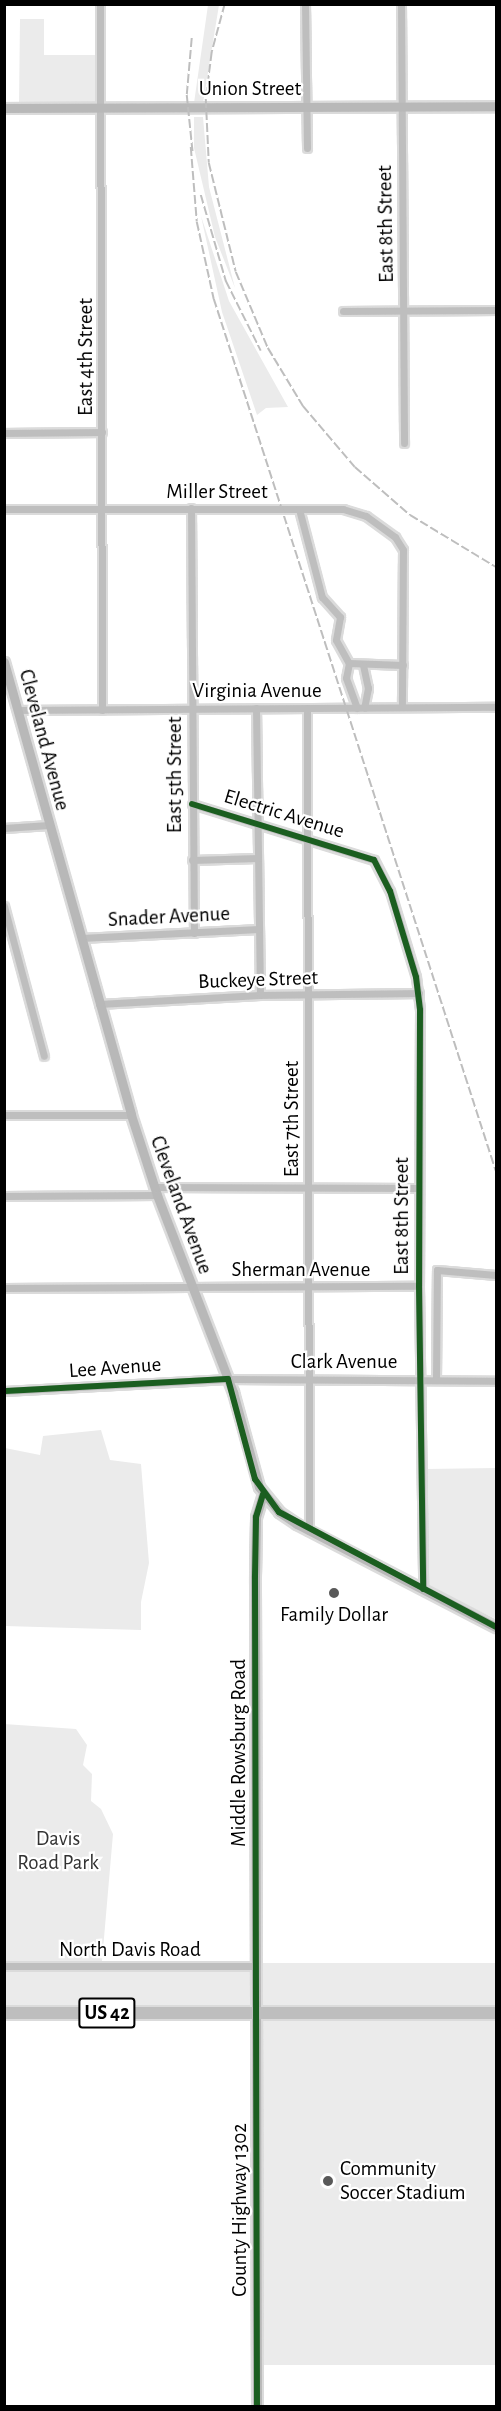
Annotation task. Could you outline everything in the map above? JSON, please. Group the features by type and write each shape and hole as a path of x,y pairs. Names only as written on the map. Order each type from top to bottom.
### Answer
{"highway":[{"name":"US 42","path":"4,2013 496,2013"}],"main road":[{"name":"Union Street","path":"4,108 496,105"},
{"name":"Cleveland Avenue","path":"4,663 130,1115 155,1191 228,1379 253,1472 263,1494 287,1518 309,1531 496,1627"},
{"name":"Middle Rowsburg Road","path":"256,2013 255,1524 263,1494"},
{"name":"County Highway 1302","path":"256,2013 257,2406"}],"street":[{"name":"East 4th Street","path":"100,4 102,710"},
{"path":"305,4 307,148"},
{"name":"East 8th Street","path":"401,4 404,443"},
{"path":"343,311 496,310"},
{"path":"4,433 102,432"},
{"name":"Miller Street","path":"4,509 191,508 359,512 398,539 404,560 403,665"},
{"name":"East 5th Street","path":"191,508 194,933"},
{"path":"300,509 322,597 340,617 336,640 349,663 346,678 360,708"},
{"path":"349,663 403,665 402,707"},
{"path":"360,708 369,688 363,665"},
{"name":"Virginia Avenue","path":"17,710 496,707"},
{"path":"256,708 260,995"},
{"name":"East 7th Street","path":"307,708 309,1531"},
{"name":"Electric Avenue","path":"192,804 367,856"},
{"path":"4,828 50,825"},
{"name":"East 8th Street","path":"367,856 382,871 419,993 419,1286 423,1589"},
{"path":"192,860 258,858"},
{"path":"4,906 44,1056"},
{"name":"Snader Avenue","path":"81,938 259,929"},
{"name":"Buckeye Street","path":"99,1004 260,995 419,993"},
{"path":"4,1116 130,1115"},
{"path":"4,1196 308,1188 419,1188"},
{"path":"436,1379 437,1270 496,1275"},
{"name":"Sherman Avenue","path":"4,1288 419,1286"},
{"name":"Clark Avenue","path":"228,1379 420,1378 496,1381"},
{"name":"Lee Avenue","path":"4,1391 228,1379"},
{"name":"North Davis Road","path":"4,1966 256,1966"}],"green space":[{"path":"208,5 219,5 203,103 194,103"},
{"path":"20,19 44,19 44,55 96,55 96,105 19,104"},
{"path":"194,117 203,117 209,187 235,288 215,237 194,148"},
{"path":"201,216 229,301 288,407 266,408 257,415 222,312"},
{"path":"101,1430 110,1460 141,1464 149,1563 141,1602 141,1630 5,1626 5,1448 40,1455 43,1436"},
{"path":"496,1468 496,1619 427,1586 426,1469"},
{"name":"Davis Road Park","path":"4,1724 76,1729 87,1745 83,1765 92,1774 91,1801 101,1809 113,1834 102,1961 5,1961"},
{"path":"262,1963 496,1963 496,2012 262,2012"},
{"path":"5,1968 256,1968 256,2011 5,2011"},
{"path":"261,2015 496,2015 496,2365 261,2365"}],"railway":[{"path":"225,4 212,52 206,99 209,163 236,272 268,348 303,406 355,467 410,515 496,567"},
{"path":"192,38 187,95 193,154"},
{"path":"191,147 197,222 214,299 496,1171"},
{"path":"201,195 226,281 261,351"}],"cycle path":[{"path":"192,804 374,860 390,891 416,977 420,1010 419,1286 423,1589"},
{"path":"4,1391 228,1379 255,1479 279,1512 496,1627"},
{"path":"257,2406 255,1576 256,1517 263,1494"}],"place":[{"name":"Family Dollar","path":"334,1593"},
{"name":"Community Soccer Stadium","path":"328,2181"}]}
